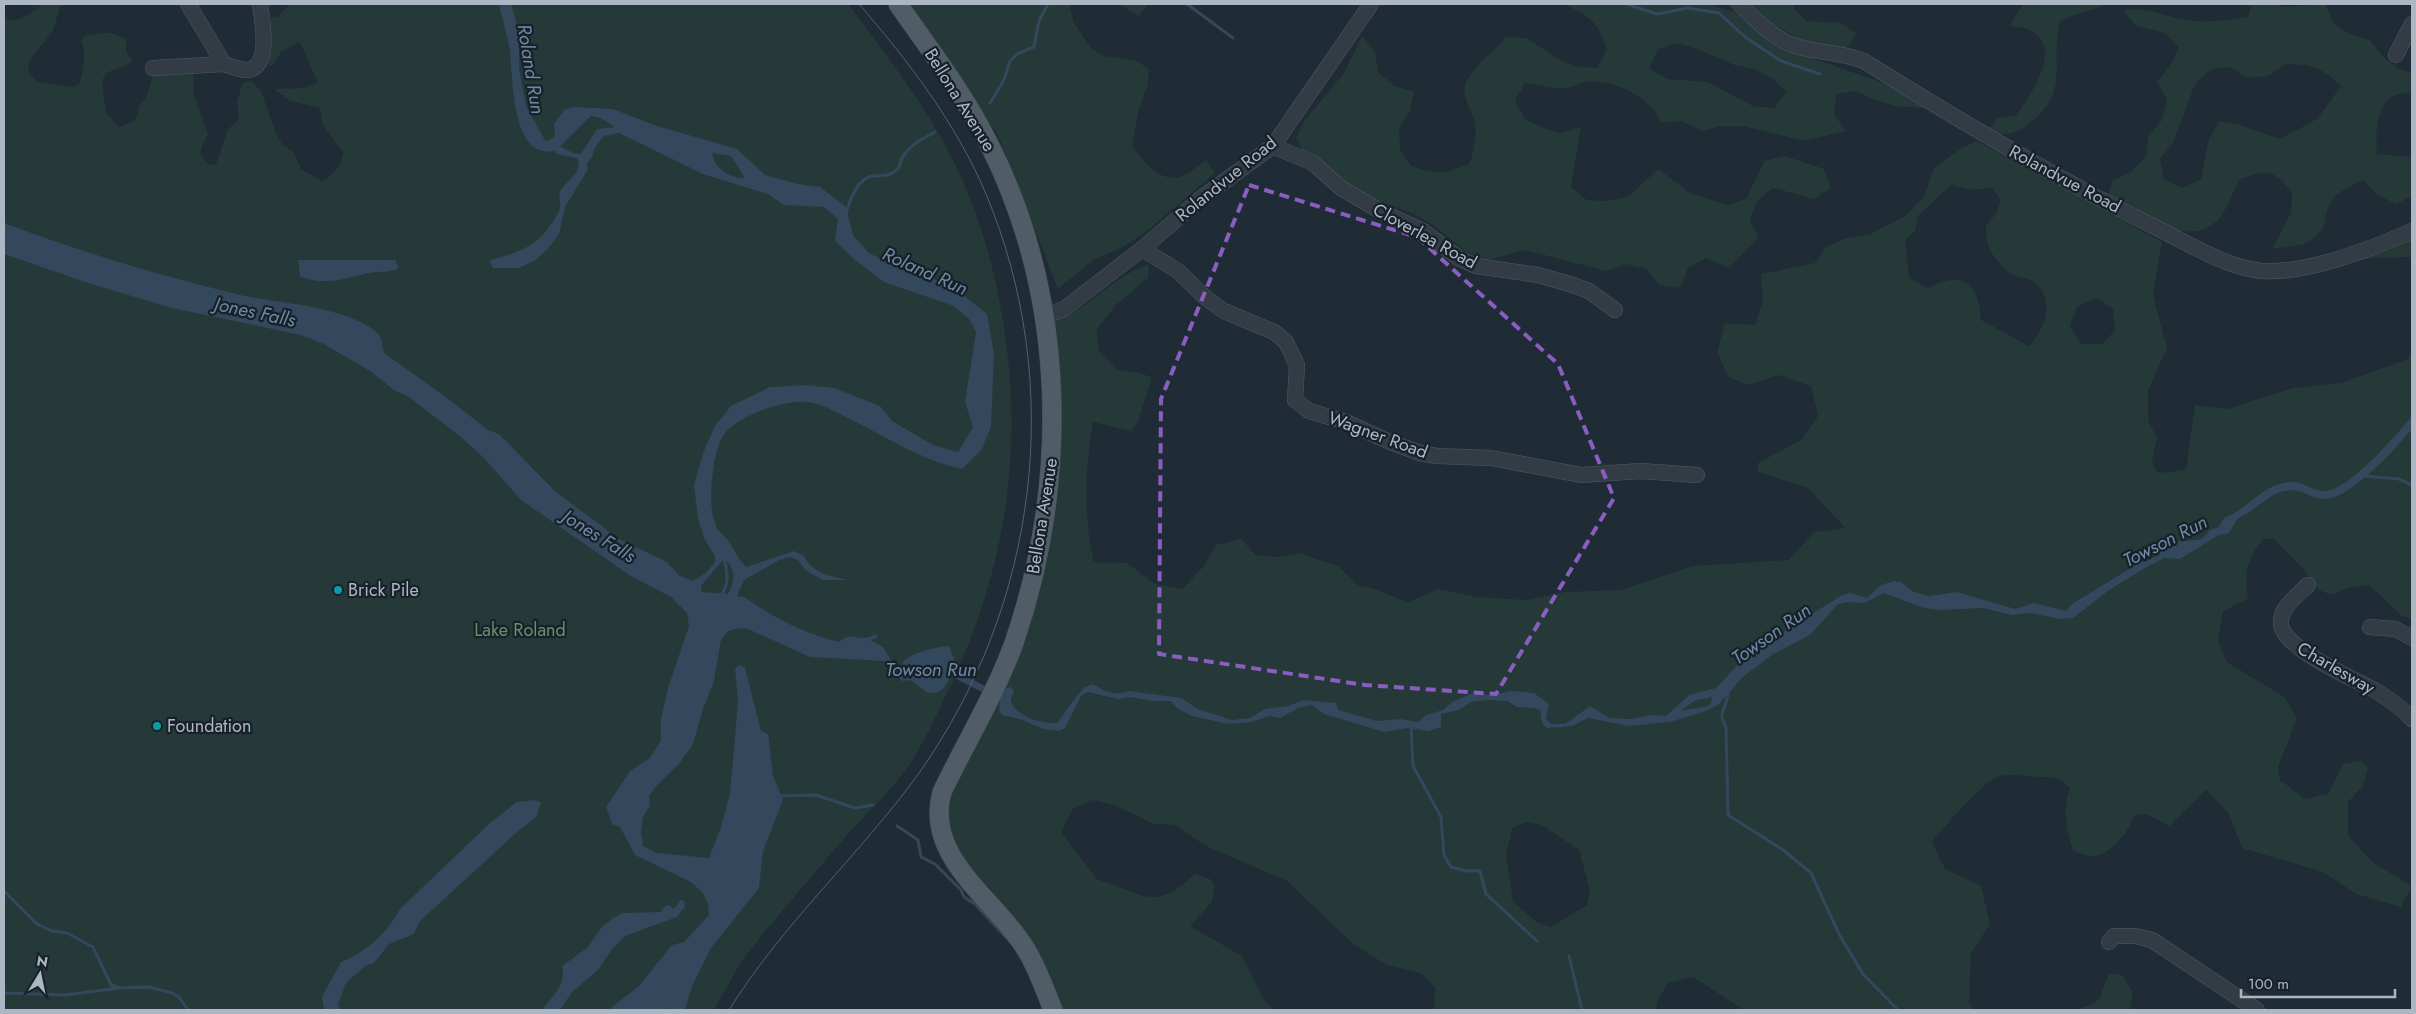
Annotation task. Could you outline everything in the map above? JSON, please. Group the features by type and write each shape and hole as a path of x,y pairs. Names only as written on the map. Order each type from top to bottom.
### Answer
{"main road":[{"name":"Bellona Avenue","path":"898,4 962,96 991,147 1021,224 1034,266 1044,316 1053,413 1048,499 1042,539 1031,588 1013,644 989,701 942,792 938,807 938,820 949,852 1017,935 1029,955 1053,1010"}],"street":[{"path":"188,4 224,64"},
{"path":"153,68 224,64 247,70 257,65 264,52 260,4"},
{"name":"Rolandvue Road","path":"1044,316 1064,309 1142,249 1200,199 1273,146 1371,4"},
{"name":"Rolandvue Road","path":"1738,4 1769,31 1784,41 1797,46 1854,57 1966,124 2083,190 2174,237 2239,266 2261,271 2286,271 2363,249 2412,231"},
{"path":"2396,55 2412,24"},
{"name":"Cloverlea Road","path":"1273,146 1313,163 1341,188 1380,211 1423,231 1460,259 1476,266 1538,275 1573,285 1588,291 1615,310"},
{"name":"Wagner Road","path":"1142,249 1178,271 1207,299 1224,311 1268,328 1286,342 1297,365 1295,400 1309,411 1346,422 1390,442 1437,456 1491,458 1581,475 1641,471 1697,475"},
{"name":"Charlesway","path":"2308,585 2282,614 2281,628 2285,636 2306,653 2390,700 2412,719"},
{"path":"2370,627 2395,629 2412,638"},
{"path":"2109,942 2114,936 2123,935 2152,940 2257,1010"}],"highlighted area":[{"path":"1249,185 1417,237 1558,364 1614,498 1496,694 1365,685 1159,654 1161,399"}],"green space":[{"name":"Lake Roland","path":"42,4 61,4 53,31 30,60 28,72 38,82 74,87 79,84 83,68 84,51 81,41 84,36 106,33 121,37 126,40 126,52 133,61 112,70 102,81 106,113 119,127 130,123 136,118 138,107 146,99 154,70 190,61 194,74 193,92 208,134 201,149 201,156 210,165 216,164 228,129 237,121 239,115 237,103 242,84 247,81 253,82 261,91 277,136 283,145 294,152 301,169 322,181 337,169 343,152 323,125 320,108 289,101 274,89 304,88 318,82 306,56 299,42 281,52 271,67 267,62 271,17 277,17 290,4 848,4 916,97 951,156 969,195 995,278 1003,321 1009,369 1010,463 1005,509 997,554 969,644 949,689 913,759 891,788 848,834 763,934 741,962 714,1010 4,1010 4,18 20,19"},
{"path":"906,4 1069,4 1074,23 1091,48 1104,56 1135,60 1149,69 1148,84 1138,113 1132,145 1147,164 1160,174 1175,178 1189,173 1206,160 1215,173 1146,232 1121,248 1093,260 1058,289 998,135 963,86 937,42"},
{"path":"1120,4 1148,4 1139,16"},
{"path":"1564,4 1708,4 1734,12 1759,33 1794,52 1901,89 1936,109 1895,106 1875,100 1856,91 1836,94 1834,114 1846,131 1804,141 1743,126 1722,126 1702,131 1682,121 1661,123 1657,114 1641,98 1619,86 1607,83 1585,82 1562,88 1525,83 1515,101 1525,119 1543,128 1562,133 1581,127 1571,187 1587,200 1608,201 1628,197 1658,169 1690,193 1728,205 1747,198 1764,161 1785,156 1824,169 1831,188 1814,199 1773,188 1757,201 1750,219 1758,238 1729,268 1706,258 1688,268 1680,288 1659,285 1646,269 1626,264 1606,271 1525,250 1484,261 1466,252 1433,225 1415,214 1355,193 1305,156 1296,138 1305,120 1344,73 1362,36 1375,51 1378,72 1394,86 1414,91 1410,111 1399,128 1400,149 1411,166 1428,171 1441,172 1454,170 1470,163 1475,144 1476,129 1465,97 1465,86 1475,68 1506,37 1527,38 1561,61 1577,66 1597,68 1607,50 1604,40 1592,21","holes":["1677,43 1697,49 1734,65 1754,69 1772,78 1786,92 1774,108 1753,106 1708,82 1667,79 1649,68 1658,49"]},
{"path":"1749,4 1795,4 1794,8 1806,21 1842,23 1856,34 1847,49 1811,44 1767,22"},
{"path":"2023,4 2105,4 2060,22 2057,37 2055,88 2042,112 2019,130 2004,134 1993,133 1987,131 1998,118 2015,116 2024,104 2040,75 2044,61 2044,48 2039,37 2028,29 2009,26"},
{"path":"2252,4 2278,4 2283,7 2325,4 2334,23 2351,35 2370,40 2383,57 2399,69 2412,72 2412,92 2392,97 2382,108 2378,123 2377,154 2412,157 2412,196 2396,204 2377,195 2363,180 2345,189 2334,198 2330,203 2323,230 2305,244 2272,249 2291,213 2292,192 2280,179 2269,173 2256,174 2239,180 2222,215 2210,226 2196,231 2181,231 2165,227 2107,197 2113,180 2132,171 2146,156 2148,136 2162,120 2167,100 2157,82 2170,66 2179,48 2165,33 2136,26 2123,10 2146,11 2197,21 2248,17","holes":["2286,64 2316,68 2341,86 2317,119 2280,139 2240,125 2219,121 2209,139 2201,179 2182,188 2164,179 2160,159 2173,143 2195,84 2210,70 2230,67 2248,78 2268,76"]},
{"path":"1977,141 2162,242 2153,295 2167,348 2148,391 2148,420 2157,438 2152,462 2158,473 2186,470 2195,405 2227,409 2293,388 2341,383 2408,359 2412,351 2412,618 2402,616 2369,585 2349,588 2331,595 2319,590 2303,569 2274,539 2264,539 2253,554 2248,567 2248,599 2223,611 2218,640 2227,662 2284,697 2297,718 2278,767 2280,780 2305,799 2328,794 2343,764 2361,761 2368,768 2363,786 2348,802 2348,836 2375,864 2412,886 2401,907 2356,894 2323,872 2242,848 2228,813 2206,790 2169,826 2146,814 2136,815 2124,835 2107,852 2095,856 2081,854 2073,850 2068,835 2066,803 2070,788 2060,780 2052,778 2007,775 1991,780 1983,787 1953,817 1932,842 1945,869 1981,886 1990,924 1971,953 1969,1002 1973,1010 1744,1010 1693,977 1668,983 1657,1002 1656,1010 1434,1010 1435,988 1421,973 1387,965 1353,944 1287,881 1204,845 1176,825 1154,824 1114,805 1092,800 1073,809 1061,832 1097,879 1143,896 1157,897 1177,889 1195,874 1210,879 1215,887 1212,902 1190,926 1242,956 1263,998 1274,1010 1060,1010 955,848 946,820 951,795 1032,606 1052,320 1072,313 1118,280 1149,264 1148,278 1116,305 1097,329 1098,350 1118,370 1136,372 1152,377 1138,422 1131,431 1093,422 1086,492 1090,545 1094,562 1127,563 1155,584 1182,589 1203,567 1216,545 1241,539 1256,555 1276,557 1299,553 1338,566 1359,586 1371,588 1408,602 1438,589 1477,597 1527,600 1565,592 1621,590 1692,566 1789,560 1814,532 1845,528 1808,488 1758,472 1758,463 1801,440 1818,416 1811,386 1778,375 1748,385 1728,377 1717,352 1725,323 1755,325 1763,301 1761,274 1815,263 1825,248 1845,238 1870,234 1905,216 1924,196 1934,168 1962,148","holes":["1951,185 1971,190 1992,188 2001,200 1996,214 1986,225 1988,245 1998,262 2008,272 2033,282 2045,297 2046,314 2044,322 2029,346 1981,320 1977,298 1971,286 1965,282 1950,280 1936,284 1929,289 1909,278 1905,240 1915,231 1918,216","2096,298 2113,309 2115,330 2102,344 2081,344 2070,326 2077,307","1527,822 1542,825 1579,850 1590,891 1587,905 1551,927 1536,922 1513,901 1506,856 1512,828"]},
{"path":"2412,238 2412,257 2376,258 2344,262"},
{"path":"2110,973 2122,975 2133,992 2130,1010 2075,1010 2098,1000"}],"water":[{"path":"499,4 511,4 519,31 519,69 526,106 546,142 555,136 554,124 565,109 575,107 613,109 654,125 737,149 765,175 798,184 820,187 846,207 853,235 869,253 908,272 948,283 987,314 994,355 991,427 982,449 962,469 933,460 905,448 823,406 813,403 792,402 754,413 733,425 726,432 718,447 714,464 711,488 712,513 718,530 727,539 746,567 794,551 804,556 812,567 817,570 848,580 823,580 805,570 798,560 790,557 779,560 744,580 737,596 744,597 767,612 801,629 839,642 849,636 867,638 877,634 877,638 870,640 883,647 894,665 899,668 911,656 933,648 949,646 954,658 953,670 1002,694 1006,688 1011,687 1014,691 1011,699 1012,705 1022,714 1037,721 1057,723 1083,688 1093,684 1103,690 1117,694 1129,691 1181,698 1198,709 1232,720 1250,718 1265,709 1288,706 1304,700 1336,703 1338,710 1377,721 1401,719 1418,722 1426,715 1443,710 1452,702 1471,694 1494,695 1510,691 1534,693 1549,704 1546,719 1551,724 1565,724 1590,706 1609,718 1632,719 1650,715 1666,716 1689,695 1716,688 1746,656 1842,595 1851,593 1867,598 1881,585 1894,581 1901,582 1914,592 1929,596 1957,592 2015,609 2034,603 2066,611 2072,604 2131,568 2131,559 2141,548 2163,543 2202,539 2210,530 2219,527 2224,518 2279,484 2294,482 2323,491 2333,489 2345,483 2371,461 2412,416 2412,429 2372,471 2346,491 2335,497 2324,499 2291,490 2278,493 2238,518 2229,533 2219,535 2180,559 2164,558 2145,568 2109,590 2073,618 2061,619 2029,613 2012,615 1983,608 1940,610 1924,608 1884,593 1864,603 1848,602 1838,604 1810,635 1773,654 1743,677 1718,705 1703,712 1670,722 1629,726 1588,718 1572,726 1547,728 1542,723 1540,709 1517,707 1507,701 1487,700 1471,702 1458,710 1441,714 1441,727 1428,731 1408,728 1384,732 1324,714 1312,705 1298,708 1280,718 1269,716 1251,722 1228,724 1192,716 1178,709 1171,701 1152,701 1131,697 1118,699 1088,692 1081,696 1065,728 1059,731 1043,729 1023,720 1002,715 999,710 1000,701 950,676 943,689 928,693 910,680 902,681 884,661 810,657 748,629 739,628 728,631 721,640 714,681 703,709 693,744 679,764 657,785 649,796 650,806 643,817 641,833 643,846 656,853 709,858 721,827 730,794 738,702 735,669 740,665 745,668 761,731 768,734 773,776 783,800 763,851 759,888 711,948 692,986 685,1010 669,1010 668,1008 663,1010 608,1010 638,987 672,945 684,942 709,915 708,904 703,893 691,882 635,855 620,827 612,824 606,807 630,771 650,758 661,740 661,719 668,688 689,626 687,613 671,597 631,576 521,500 485,459 462,438 409,397 394,390 370,371 324,344 301,335 172,308 91,284 4,254 4,223 60,243 174,278 249,297 324,310 359,321 379,335 384,353 446,397 488,430 499,434 556,492 619,539 667,562 680,576 693,581 706,573 715,562 715,556 705,540 698,519 694,485 703,453 715,426 731,406 770,387 807,385 834,388 880,406 892,421 933,445 958,452 973,427 965,402 976,332 970,320 954,306 884,282 855,260 835,241 838,219 824,207 784,205 768,194 703,174 619,133 604,136 594,149 592,157 587,163 587,171 565,207 559,234 547,250 534,261 519,268 493,268 489,261 532,244 545,232 559,209 560,192 576,173 579,165 578,159 554,151 539,150 529,142 521,129 516,112 509,45","holes":["591,116 601,118 615,127 597,129 581,154 573,153 560,146","712,153 731,156 745,178 734,177 724,172 713,158","2151,551 2158,552 2160,555 2144,562 2135,562 2140,555","722,561 727,561 734,577 728,594 701,592 701,586","1712,697 1711,703 1708,706 1680,711 1696,700"]},
{"path":"298,260 395,260 399,268 396,270 369,273 343,279 317,281 300,276"},
{"path":"534,800 541,803 536,817 419,922 414,934 389,944 374,963 365,966 346,983 338,1005 341,1010 324,1010 322,997 341,962 359,953 375,941 388,927 399,910 491,822 517,802"},
{"path":"680,900 684,901 685,907 677,917 625,936 613,948 598,970 572,992 560,1010 542,1010 561,985 562,966 587,948 602,927 613,918 623,913 661,912 664,907 670,905 672,909 676,907"}],"waterway":[{"path":"990,103 1004,80 1010,61 1017,54 1034,47 1039,21 1048,4"},
{"path":"1187,4 1233,38"},
{"path":"1626,4 1657,14 1688,8 1719,13 1745,37 1781,61 1820,74"},
{"path":"846,213 855,191 862,181 872,176 895,172 909,149 935,132"},
{"path":"2365,476 2399,479 2412,485"},
{"name":"Roland Run","path":"720,596 726,583 727,573 724,557"},
{"path":"1728,691 1728,697 1722,713 1726,727 1728,815 1783,850 1811,873 1839,934 1863,974 1898,1010"},
{"path":"1411,725 1413,766 1441,817 1444,855 1451,867 1467,871 1480,871 1486,894 1537,941"},
{"path":"779,796 816,795 855,808 873,805"},
{"path":"897,826 918,840 921,857 935,864 961,890 964,897 975,904 1013,945"},
{"path":"4,891 37,924 52,931 67,933 93,947 111,985 119,988 149,987 172,993 179,997 188,1010"},
{"path":"1569,956 1582,1010"},
{"path":"4,993 66,995 119,988"}],"tram line":[{"path":"729,1010 750,978 797,918 872,832 919,773 959,708 991,639 1014,566 1027,492 1031,417 1026,341 1011,267 986,194 961,143 930,94 896,48 859,4"}],"place":[{"name":"Brick Pile","path":"338,590"},
{"name":"Foundation","path":"157,726"}],"water label":[{"name":"Jones Falls","path":"255,312"},
{"name":"Jones Falls","path":"599,536"},
{"name":"Towson Run","path":"2165,541"},
{"name":"Towson Run","path":"1771,634"},
{"name":"Towson Run","path":"931,669"}]}
